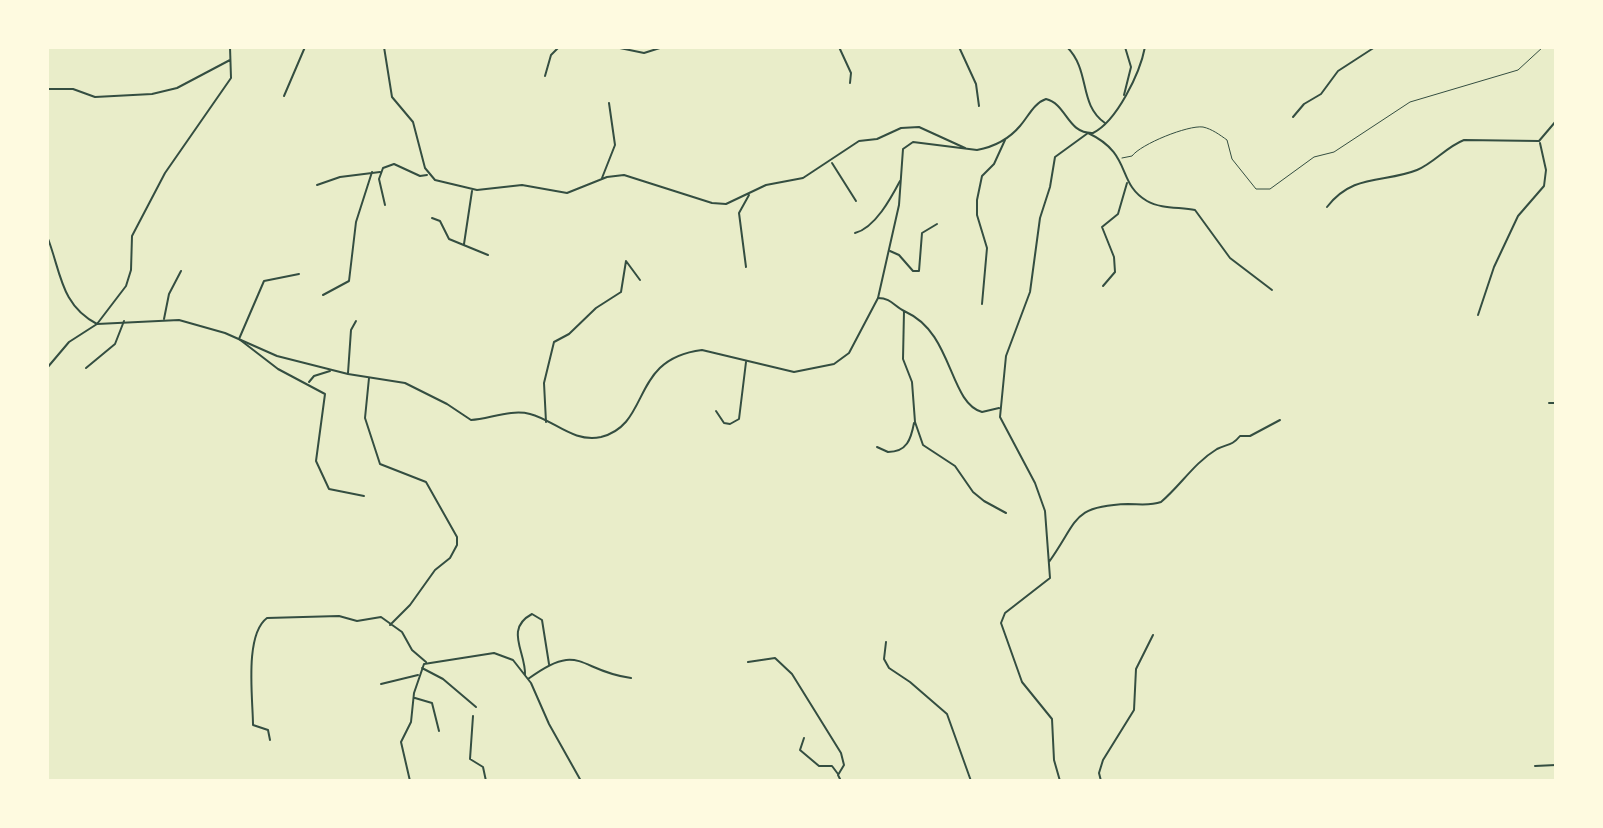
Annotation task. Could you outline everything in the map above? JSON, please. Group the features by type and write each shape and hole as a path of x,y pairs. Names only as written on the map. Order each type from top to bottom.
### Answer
{"street":[{"path":"47,368 69,342 97,324 126,286 131,270 132,236 137,224 165,173 231,78 230,47"},
{"path":"284,96 305,47"},
{"path":"384,47 392,97 417,131 428,174 446,185 472,190 491,191 522,185 567,193 602,179 624,175 712,203 726,204 766,185 803,178 832,162 859,141 877,139 911,127 934,132 967,150"},
{"path":"545,76 551,55 559,47"},
{"path":"615,47 644,53 663,47"},
{"path":"839,47 851,75 850,83"},
{"path":"959,47 976,84 979,106"},
{"path":"1067,47 1084,74 1090,110 1106,124"},
{"path":"1125,47 1131,67 1125,95"},
{"path":"1060,781 1054,760 1052,719 1022,682 1001,623 1001,617 1015,603 1047,583 1050,578 1043,503 1002,425 1000,407 1006,356 1030,292 1040,218 1050,187 1053,160 1087,133 1106,124 1139,72 1145,47"},
{"path":"1293,117 1304,104 1321,94 1338,71 1375,47"},
{"path":"47,89 73,89 95,97 152,94 177,88 230,60"},
{"path":"982,304 987,248 977,215 981,179 994,164 1005,139 1037,103 1046,99 1057,103 1070,123 1106,143 1118,156 1133,191 1149,202 1195,210 1230,258 1272,290"},
{"path":"602,179 604,167 615,145 609,103"},
{"path":"1539,141 1556,121"},
{"path":"47,236 72,304 80,315 97,324 164,319 202,326 277,356 419,389 471,420 528,413 583,438 600,437 619,428 629,418 648,378 665,363 691,352 702,350 794,372 834,364 854,346 878,298 899,205 903,149 913,142 967,150 986,149 1005,139"},
{"path":"1327,207 1336,195 1372,178 1420,169 1442,150 1464,140 1539,141"},
{"path":"1478,316 1494,267 1518,216 1544,186 1546,170 1539,141"},
{"path":"832,162 856,201"},
{"path":"317,185 380,172 394,164 420,176 428,174"},
{"path":"323,295 349,281 356,222 372,172"},
{"path":"380,172 385,205"},
{"path":"855,233 863,230 886,205 900,181"},
{"path":"1103,286 1111,280 1115,272 1114,257 1102,227 1118,214 1128,181"},
{"path":"464,244 472,190"},
{"path":"746,267 739,213 749,194"},
{"path":"432,218 440,221 449,239 482,255 488,255"},
{"path":"888,250 899,255 912,271 919,271 922,233 937,224"},
{"path":"546,422 544,383 554,342 575,328 596,308 621,292 626,261 640,281"},
{"path":"164,319 169,294 181,271"},
{"path":"239,339 264,281 299,274"},
{"path":"878,298 891,299 904,311 924,321 933,332 948,360 956,384 970,406 982,412 1000,407"},
{"path":"904,311 903,359 912,382 915,422 925,448 955,466 973,492 1006,513"},
{"path":"86,368 115,344 124,321"},
{"path":"348,374 351,330 356,321"},
{"path":"239,339 278,369 309,383 325,394 316,453 318,469 329,489 365,496"},
{"path":"716,411 724,423 730,424 739,419 746,362"},
{"path":"309,383 314,376 331,370"},
{"path":"369,378 365,418 380,464 426,482 457,537 456,551 435,570 410,605 390,625"},
{"path":"1549,403 1556,403"},
{"path":"1049,562 1065,535 1087,509 1105,504 1161,502 1202,459 1219,448 1230,446 1240,436 1250,436 1280,420"},
{"path":"877,447 888,452 902,448 911,440 915,422"},
{"path":"525,676 517,632 522,621 532,614 537,615 543,623 549,664"},
{"path":"270,740 267,729 253,725 251,664 263,621 273,617 302,619 339,616 357,621 381,617 402,632 412,650 427,662 463,660 494,653 513,660 528,680 581,781"},
{"path":"1101,781 1100,766 1134,710 1136,669 1153,635"},
{"path":"886,642 884,659 888,668 910,682 947,714 971,781"},
{"path":"748,662 775,658 792,674 841,753 844,765 838,775"},
{"path":"528,680 560,659 576,659 614,676 631,678"},
{"path":"410,781 401,743 411,722 419,675 427,662"},
{"path":"422,668 443,679 476,707"},
{"path":"381,684 419,675"},
{"path":"414,698 432,703 439,731"},
{"path":"472,716 470,759 483,767 486,781"},
{"path":"804,738 800,750 818,766 832,766 841,781"},
{"path":"1535,766 1556,765"}],"path":[{"path":"1118,156 1124,159 1132,156 1140,146 1199,126 1227,140 1232,159 1256,188 1270,189 1314,158 1334,152 1410,102 1518,70 1543,47"}]}
